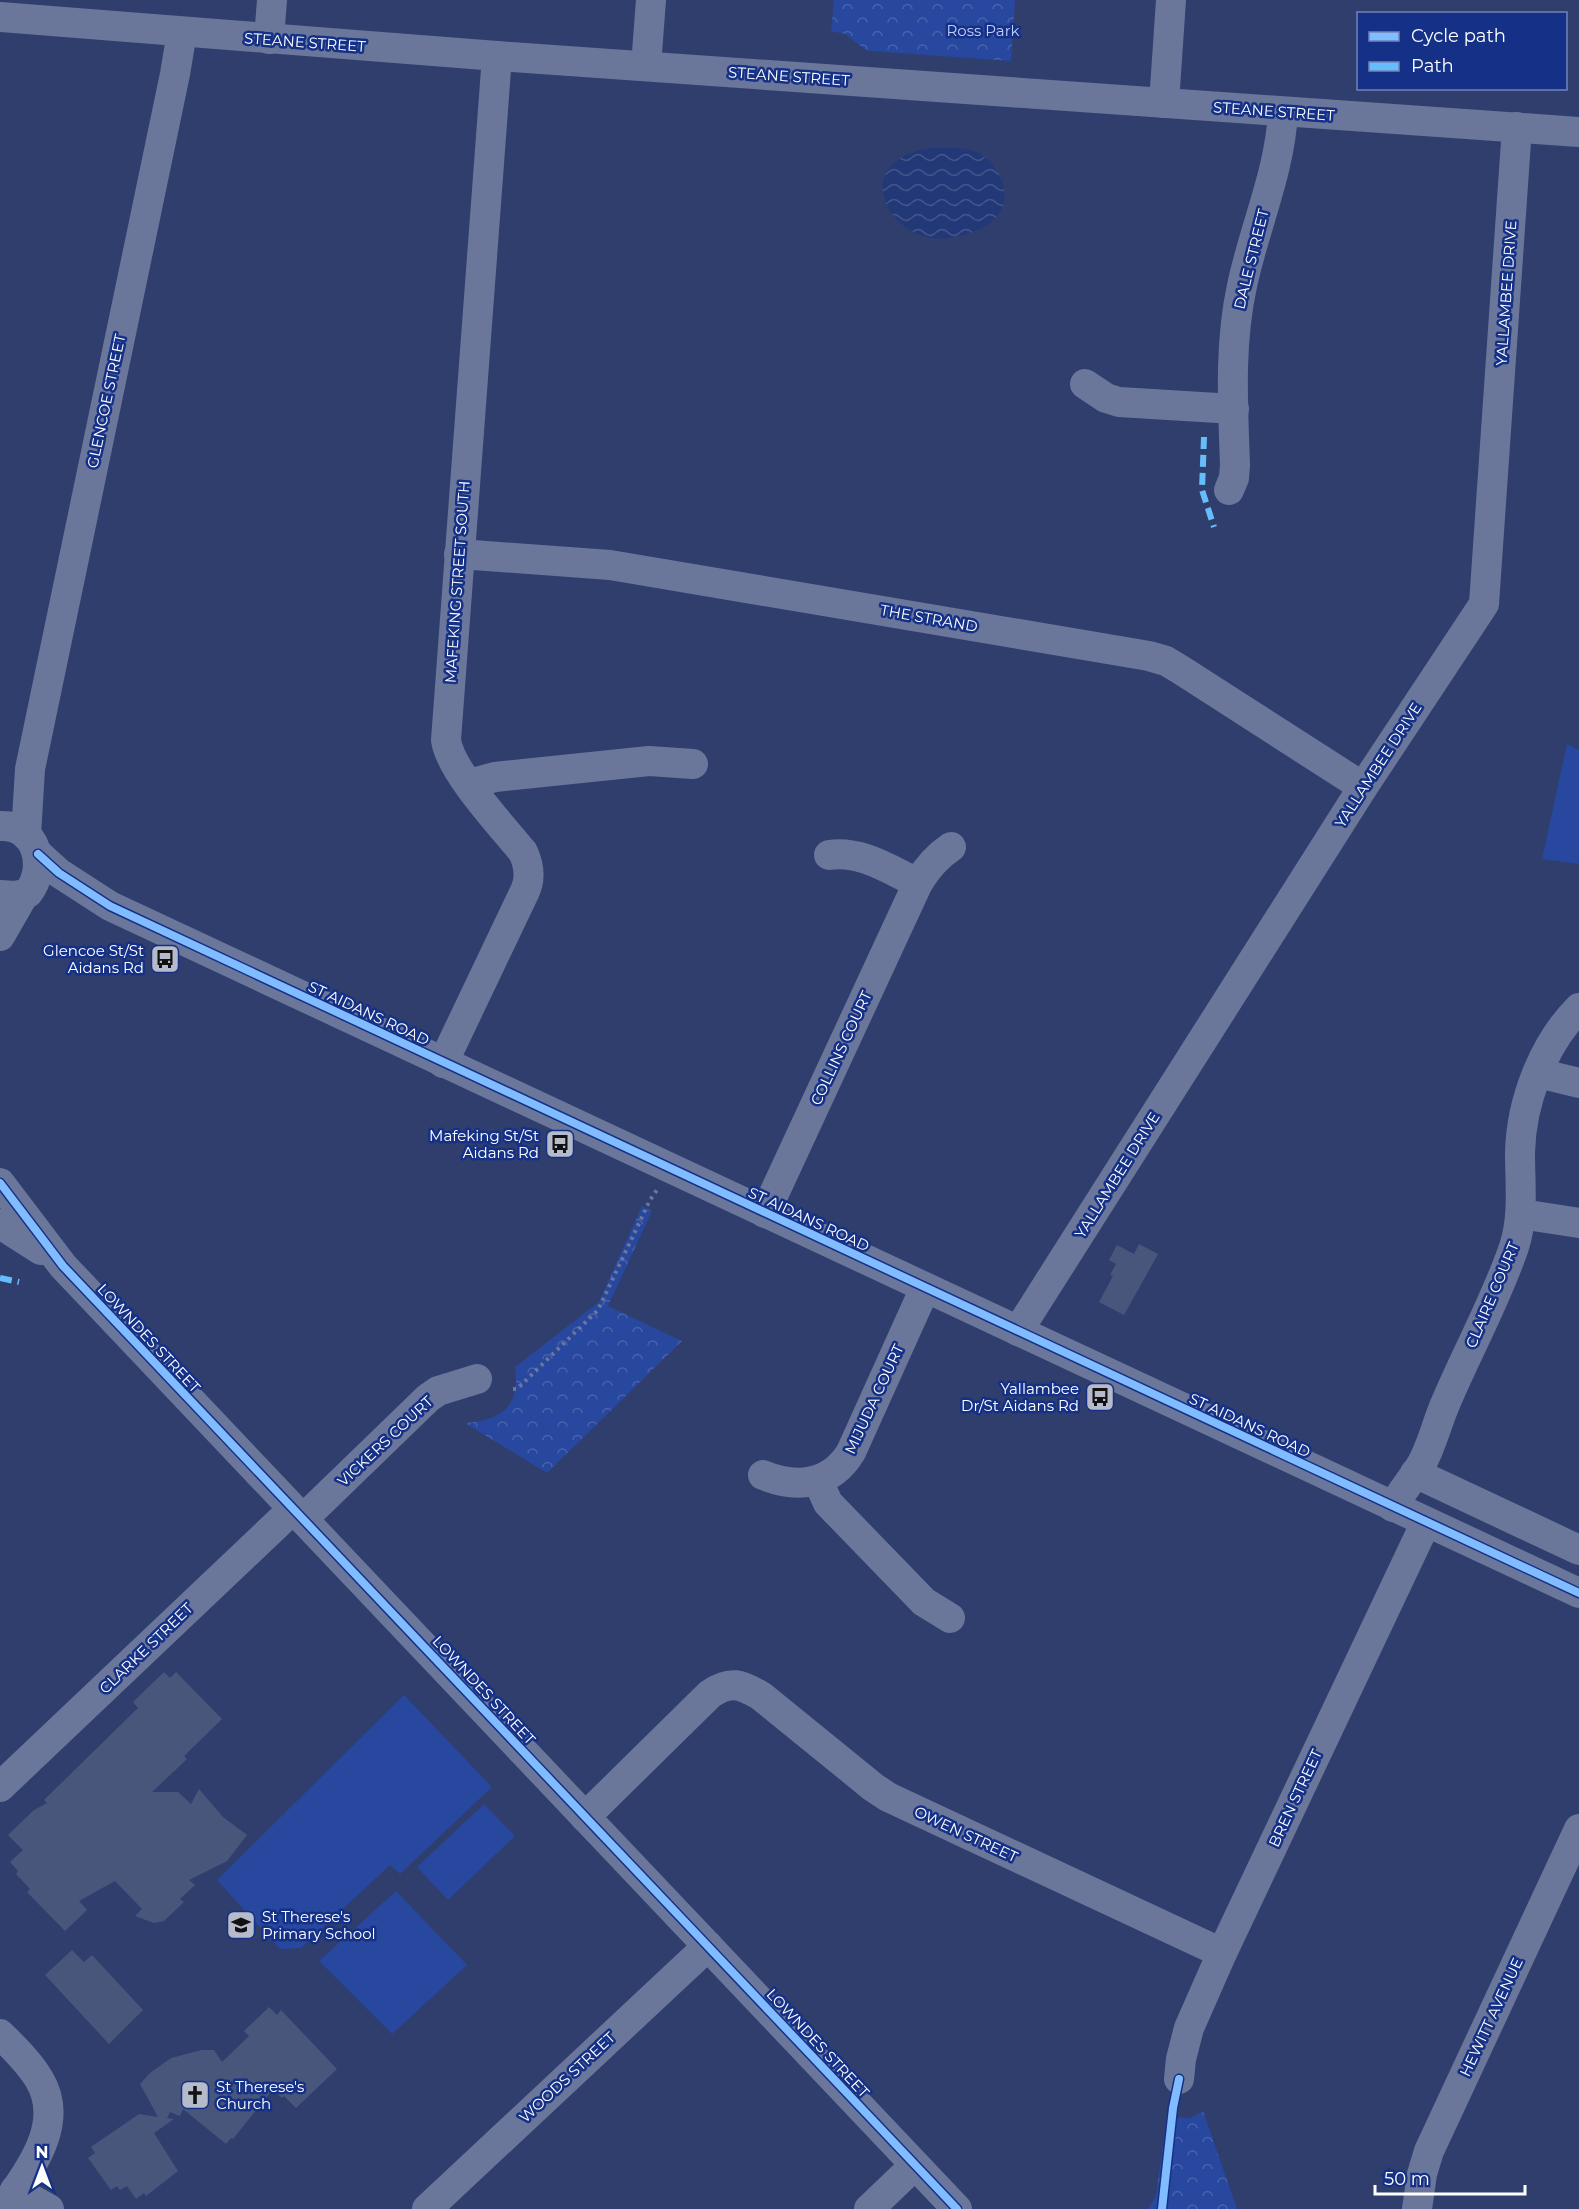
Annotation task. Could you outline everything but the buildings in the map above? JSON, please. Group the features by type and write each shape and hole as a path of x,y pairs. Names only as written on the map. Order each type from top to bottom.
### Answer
{"street":[{"path":"269,39 272,0"},
{"path":"646,66 651,0"},
{"path":"1164,103 1171,0"},
{"name":"STEANE STREET","path":"0,17 497,56 1579,132"},
{"name":"GLENCOE STREET","path":"17,894 38,874 21,838 30,769 182,32"},
{"name":"MAFEKING STREET SOUTH","path":"443,1063 525,891 529,878 527,861 523,852 451,759 446,741 497,56"},
{"name":"DALE STREET","path":"1229,490 1234,478 1235,465 1234,345 1237,311 1249,257 1280,149 1283,112"},
{"name":"YALLAMBEE DRIVE","path":"1018,1331 1364,787 1484,604 1517,127"},
{"path":"1085,384 1106,398 1119,402 1234,409"},
{"name":"THE STRAND","path":"459,555 610,564 1149,656 1166,661 1364,787"},
{"path":"469,784 495,777 649,761 693,764"},
{"name":"GLENCOE STREET","path":"0,818 30,769"},
{"name":"ST AIDANS ROAD","path":"21,838 59,873 110,906 1579,1593"},
{"name":"COLLINS COURT","path":"765,1213 918,883 926,869 938,856 951,847"},
{"path":"829,855 841,853 862,857 918,883"},
{"path":"0,936 17,894"},
{"name":"ST AIDANS ROAD","path":"17,894 55,895 110,906"},
{"name":"CLAIRE COURT","path":"1393,1507 1404,1486 1426,1455 1446,1401 1514,1247 1521,1214 1523,1115 1538,1073 1562,1029 1579,1008"},
{"path":"1538,1073 1579,1083"},
{"name":"LOWNDES STREET","path":"0,1183 63,1266 957,2209"},
{"path":"1521,1214 1579,1223"},
{"name":"LOWNDES STREET","path":"0,1224 28,1240 63,1266"},
{"name":"MIJUDA COURT","path":"763,1475 788,1482 818,1480 843,1464 851,1452 925,1288"},
{"name":"VICKERS COURT","path":"298,1514 428,1398 438,1391 477,1379"},
{"path":"1415,1473 1579,1550"},
{"path":"818,1480 828,1503 924,1602 950,1618"},
{"name":"CLARKE STREET","path":"0,1787 298,1514"},
{"name":"BREN STREET","path":"1179,2079 1181,2059 1189,2028 1222,1953 1426,1522"},
{"name":"OWEN STREET","path":"585,1817 731,1672 865,1781 888,1797 1222,1953"},
{"name":"HEWITT AVENUE","path":"1417,2209 1422,2174 1429,2151 1579,1829"},
{"name":"WOODS STREET","path":"428,2209 708,1946"},
{"path":"0,2034 36,2073 46,2092 49,2116 44,2140 9,2200 49,2209"},
{"path":"869,2209 915,2165"}],"path":[{"path":"513,1389 518,1389 598,1310 658,1187"}],"green space":[{"name":"Ross Park","path":"834,0 1015,0 1011,61 866,50 845,34 831,31"},
{"path":"1567,744 1579,750 1579,864 1542,859"},
{"path":"642,1206 652,1211 608,1306 682,1341 547,1473 465,1423 489,1419 506,1409 515,1392 515,1367 599,1302"},
{"path":"404,1695 492,1787 400,1874 390,1865 301,1948 280,1949 217,1880"},
{"path":"484,1804 515,1836 448,1900 417,1867"},
{"path":"396,1891 467,1965 392,2034 319,1961"},
{"path":"1203,2111 1237,2209 1148,2209 1156,2196 1167,2117 1191,2118"}],"water":[{"path":"934,148 961,148 974,151 986,158 996,169 1004,187 1005,199 995,219 986,226 949,238 927,237 909,229 894,216 885,200 883,183 890,168 906,155"}],"marked path":[{"path":"1204,437 1202,490 1214,527"},
{"path":"0,1278 19,1282"}],"cycle path":[{"path":"38,854 59,873 110,906 1579,1593"},
{"path":"0,1183 63,1266 957,2209"},
{"path":"1162,2209 1173,2108 1179,2079"}],"place":[{"name":"Glencoe St/St Aidans Rd","path":"165,959"},
{"name":"Mafeking St/St Aidans Rd","path":"560,1144"},
{"name":"Yallambee Dr/St Aidans Rd","path":"1100,1397"},
{"name":"St Therese's Primary School","path":"241,1925"},
{"name":"St Therese's Church","path":"195,2095"}]}
